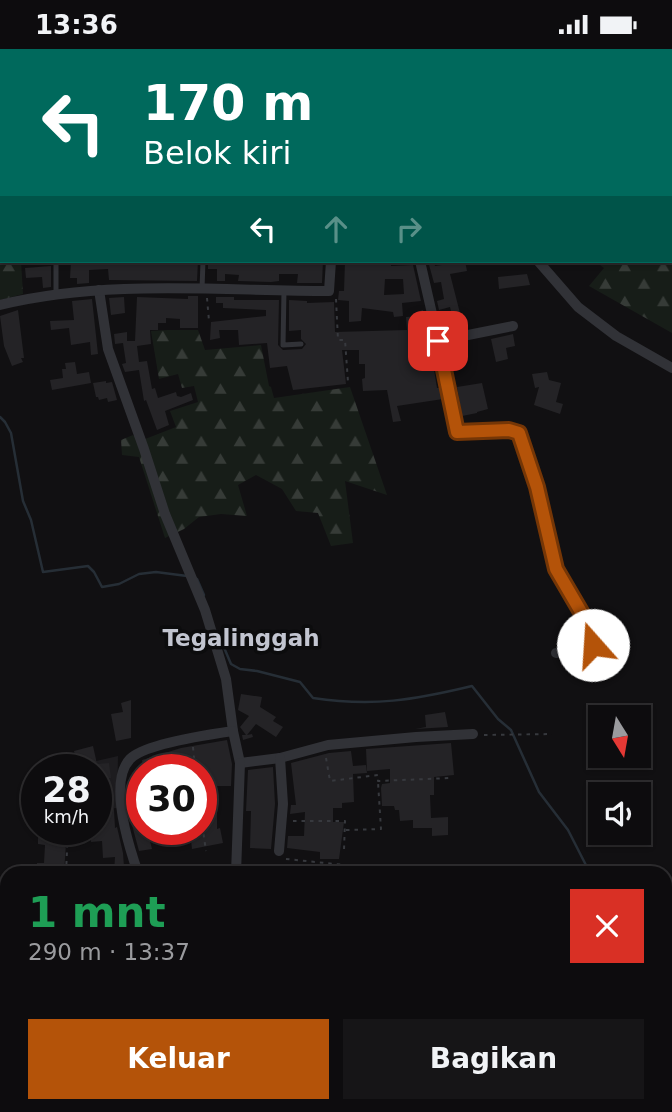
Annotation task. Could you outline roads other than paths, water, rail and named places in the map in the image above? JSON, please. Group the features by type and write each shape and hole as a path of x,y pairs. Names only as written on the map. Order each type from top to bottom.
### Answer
{"street":[{"path":"0,305 56,293 99,290 329,291 331,263"},
{"path":"420,263 458,433 509,430 519,433 537,487 556,569 584,617 594,643 588,650 556,653"},
{"path":"540,263 578,307 616,336 672,368"},
{"path":"99,290 104,333 110,356 226,679 240,763 236,866"},
{"path":"438,341 513,326"},
{"path":"136,866 122,810 125,766 131,757 192,738 233,731"},
{"path":"240,763 280,758 324,746 473,734"},
{"path":"279,851 280,758"}],"lane":[{"path":"56,263 56,293"},
{"path":"203,263 204,289"},
{"path":"284,291 283,345 301,344"}],"waterway":[{"path":"0,417 11,433 23,501 31,520 43,572 88,566 102,587 119,584 139,574 156,572 187,576"},
{"path":"197,579 204,595"},
{"path":"217,631 231,664 240,669 300,682 313,698 355,702 393,701 472,686 498,719 511,730 539,792 568,830 586,866"}],"district":[{"name":"Tegalinggah","path":"241,638"}]}
